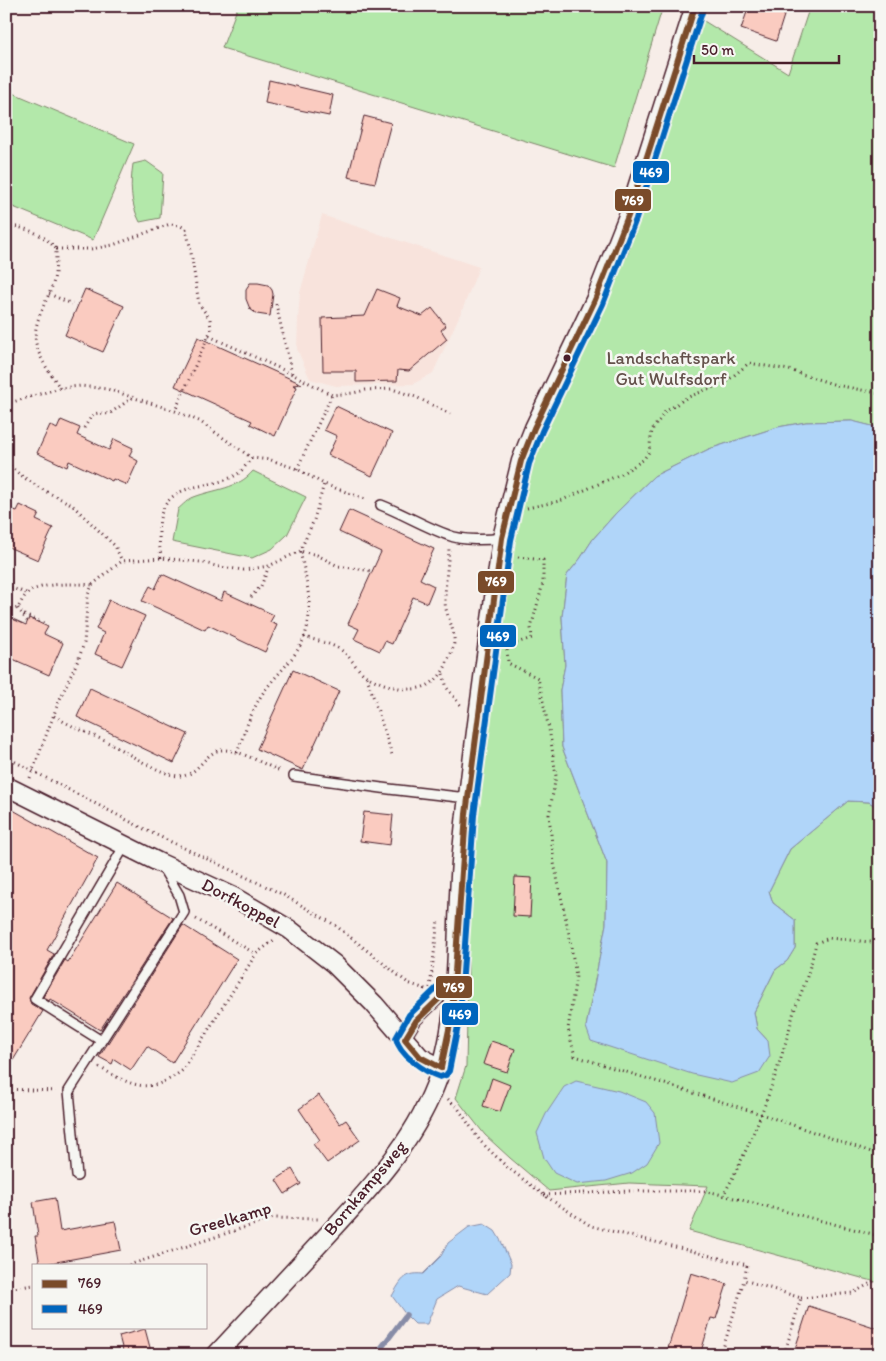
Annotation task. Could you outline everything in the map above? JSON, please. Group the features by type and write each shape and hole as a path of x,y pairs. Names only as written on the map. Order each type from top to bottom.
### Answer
{"street":[{"name":"Bornkampsweg","path":"216,1355 369,1190 413,1129 435,1087 442,1068 448,1045 454,984 459,885 467,798 502,538 521,461 534,428 594,300 628,216 695,6"},
{"name":"Dorfkoppel","path":"6,786 125,846 234,897 289,929 334,964 374,1004 420,1057 442,1068"}],"lane":[{"path":"380,505 450,536 487,540 502,538"},
{"path":"294,776 467,798"},
{"path":"100,1040 35,999 125,846"},
{"path":"77,1176 69,1091 184,912 179,895 160,863"},
{"path":"405,1039 416,1021 454,984"}],"path":[{"path":"6,225 24,228 40,235 56,249 91,249 114,245 170,224 178,225 186,230 199,304 210,319 211,330 175,411"},
{"path":"56,249 56,269 35,332 36,346 40,356 60,388"},
{"path":"49,294 72,304"},
{"path":"276,304 292,374"},
{"path":"209,336 292,374 332,395 366,390 392,389 416,397 450,414"},
{"path":"523,510 560,501 621,474 643,460 648,452 652,430 665,412 686,398 726,382 748,363 789,370 836,385 880,394"},
{"path":"6,404 60,388 81,386 98,388 133,397 199,421 252,458 271,460 297,469 324,484 380,505"},
{"path":"297,469 332,395"},
{"path":"84,428 93,414 109,414 133,397"},
{"path":"161,558 158,533 162,509 174,496 192,488 238,475 252,458"},
{"path":"6,463 45,491 71,504 115,546 122,561"},
{"path":"237,753 251,714 276,676 297,651 304,637 309,614 309,590 300,551 314,520 324,484"},
{"path":"304,637 341,650 367,677 389,687 411,689 431,686 443,674 450,658 454,640 452,623 445,604 450,536"},
{"path":"23,794 84,643 88,595 92,585 122,561 161,558 194,561 244,570 269,566 300,551 317,555 338,566 372,572"},
{"path":"516,557 542,560 543,583 531,628 532,638 506,646 508,662 538,678 550,734 556,776 549,815 554,863 576,976 568,1029 576,1056 761,1114 880,1155"},
{"path":"251,597 261,586 269,566"},
{"path":"6,612 18,608 26,593 34,589 78,584 92,585"},
{"path":"6,586 26,593"},
{"path":"18,608 27,621"},
{"path":"24,615 46,624"},
{"path":"443,674 447,688 454,699 465,710"},
{"path":"367,677 392,755"},
{"path":"54,716 75,728 111,744 125,753 171,774 180,776 188,774 197,769 214,752 222,750 237,753 294,776"},
{"path":"184,912 256,954"},
{"path":"88,1061 119,1079 143,1087 168,1082 183,1070 256,954 289,929"},
{"path":"723,1196 744,1157 761,1114 788,1036 816,943 829,938 880,943"},
{"path":"435,1087 458,1108 480,1141 507,1167 544,1195 591,1226 747,1265 721,1355"},
{"path":"6,1089 69,1091"},
{"path":"544,1195 629,1191 707,1191 880,1236"},
{"name":"Greelkamp","path":"133,1264 274,1218 342,1219"},
{"path":"744,1280 801,1298 853,1293 880,1278"},
{"path":"6,1289 32,1285"},
{"path":"784,1355 801,1298"}],"shaded area":[{"path":"322,215 479,267 463,308 433,373 413,384 336,386 310,379 297,349 298,319 300,293"}],"green space":[{"path":"238,6 663,6 614,168 222,48"},
{"name":"Landschaftspark Gut Wulfsdorf","path":"810,6 880,6 880,428 851,421 806,422 778,427 709,449 654,476 616,513 593,539 567,575 562,617 565,665 560,690 562,747 607,863 606,924 586,1027 768,1041 757,1029 754,1012 775,970 787,961 795,948 795,920 773,903 769,891 790,849 848,801 869,802 880,809 880,901 878,909 880,912 880,1283 689,1231 708,1186 629,1183 549,1191 485,1135 456,1098 466,1066 470,884 476,796 512,541 529,462 541,431 628,253 699,18 788,73"},
{"path":"6,90 134,144 93,240 6,204"},
{"path":"146,161 163,173 160,218 140,222 133,201 131,187 132,172 133,164"},
{"path":"253,471 306,497 287,535 272,549 252,558 172,542 178,509 194,497 240,482"}],"water":[{"path":"852,421 880,428 880,809 869,802 848,801 790,849 769,891 773,903 795,920 795,948 787,961 775,970 754,1012 757,1029 768,1041 770,1056 759,1073 732,1083 692,1074 591,1041 586,1027 606,924 607,863 562,747 560,690 565,665 562,617 567,575 593,539 616,513 654,476 709,449 778,427 806,422"},
{"path":"576,1081 619,1091 646,1102 655,1113 659,1143 647,1163 632,1173 606,1181 577,1184 554,1173 544,1158 537,1133 546,1114 564,1087"},
{"path":"484,1224 495,1231 501,1241 511,1264 510,1273 487,1294 458,1286 437,1299 427,1324 415,1324 392,1296 398,1286 411,1274 423,1274 441,1256 448,1243 469,1227"}],"building":[{"path":"749,6 787,6 776,41 741,29"},
{"path":"269,80 333,95 329,116 265,103"},
{"path":"364,116 391,123 375,183 348,177"},
{"path":"250,283 268,285 272,290 270,316 257,314 250,309 246,299 246,289"},
{"path":"85,289 124,306 103,352 65,335"},
{"path":"377,289 400,298 397,306 422,316 432,308 446,326 441,330 447,339 409,371 398,370 397,381 356,382 356,371 323,371 322,318 365,316"},
{"path":"198,337 302,384 293,385 297,387 275,436 250,424 252,421 175,386"},
{"path":"336,406 392,433 372,476 328,455 337,436 324,430"},
{"path":"61,420 80,428 77,435 109,450 114,439 133,448 129,456 138,461 127,485 113,479 112,481 69,461 67,467 37,453 50,425 57,429"},
{"path":"20,505 39,514 36,520 53,528 38,560 6,546 6,507 17,511"},
{"path":"349,510 434,549 420,579 434,586 427,603 413,597 392,644 385,641 380,651 354,639 359,629 348,624 381,552 339,532"},
{"path":"162,574 221,601 224,592 274,615 270,622 277,625 265,652 208,625 205,630 142,601 150,586 155,589"},
{"path":"109,600 145,616 122,666 95,654 104,633 96,629"},
{"path":"6,616 26,625 29,618 48,627 44,634 63,643 49,675 6,656"},
{"path":"293,670 339,691 303,770 257,749"},
{"path":"90,688 188,734 174,763 77,717"},
{"path":"6,806 98,858 47,950 54,954 29,998 31,1004 43,1011 6,1072"},
{"path":"364,812 393,815 390,845 360,841"},
{"path":"515,877 532,878 530,917 513,916"},
{"path":"117,883 173,918 100,1030 50,999 49,1001 43,997 65,960 68,962"},
{"path":"183,925 237,959 172,1063 147,1046 131,1070 114,1059 112,1064 99,1057"},
{"path":"491,1041 515,1049 507,1072 483,1064"},
{"path":"492,1078 510,1085 500,1112 483,1106"},
{"path":"319,1095 340,1124 346,1120 360,1140 327,1163 313,1144 320,1140 299,1109"},
{"path":"292,1169 301,1184 285,1194 276,1180"},
{"path":"55,1198 60,1231 115,1221 121,1250 40,1264 35,1236 38,1236 33,1202"},
{"path":"691,1273 727,1284 716,1319 711,1318 700,1355 666,1355"},
{"path":"809,1306 880,1329 874,1355 793,1355"},
{"path":"145,1329 152,1355 124,1355 119,1336"}],"waterway":[{"path":"376,1355 406,1315"}],"transit line":[{"name":"769","path":"454,984 416,1021 405,1039 420,1057 441,1068 452,1015 466,814 502,538 521,461 534,428 595,300 628,216 695,6"},
{"name":"469","path":"446,979 409,1015 396,1038 402,1051 413,1062 440,1077 446,1075 449,1071 460,1016 474,815 511,540 529,464 542,431 603,304 636,219 703,9"}]}
